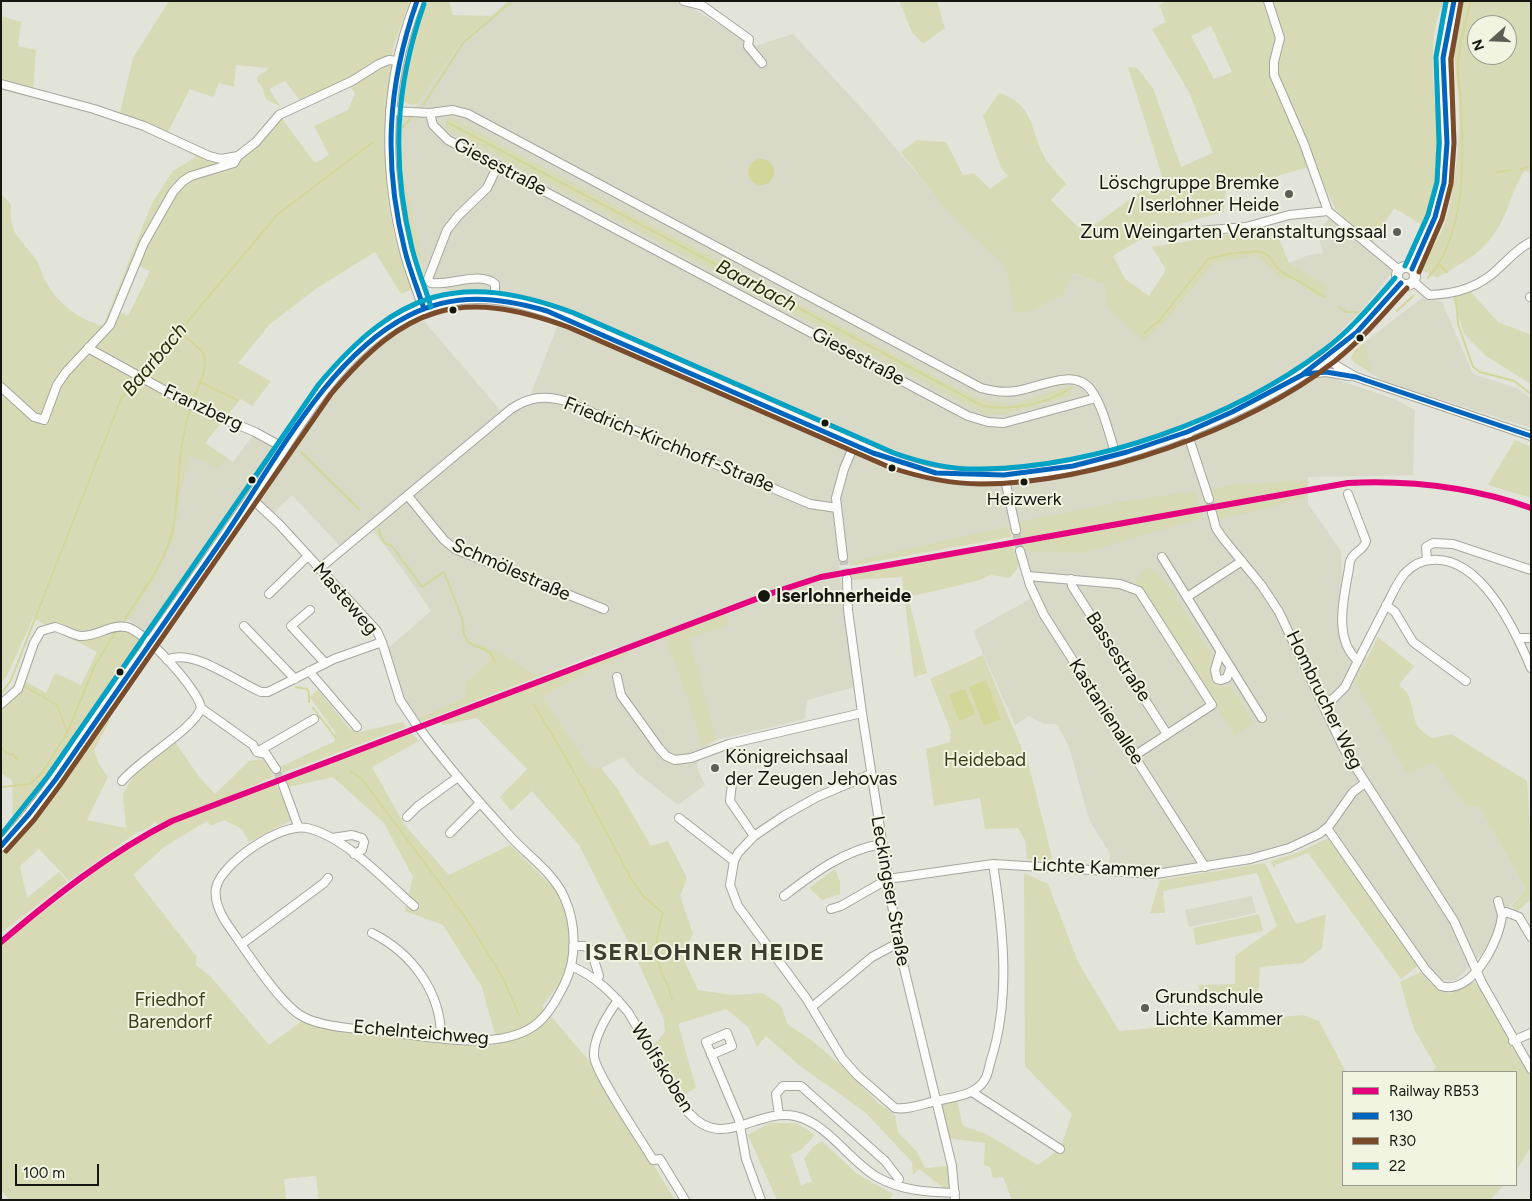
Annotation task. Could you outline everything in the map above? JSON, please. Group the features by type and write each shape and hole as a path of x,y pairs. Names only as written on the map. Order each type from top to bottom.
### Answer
{"main road":[{"path":"417,1 397,62 390,110 390,178 406,254 424,309"},
{"path":"1412,269 1435,217 1444,182 1447,143 1443,58 1454,1"},
{"path":"1407,267 1412,269 1416,277 1414,282 1406,285 1401,283 1397,276 1400,270 1407,267"},
{"path":"1,846 12,836 60,771 321,395 353,357 385,329 424,309 465,298 495,298 527,304 570,320 892,460 936,473 1004,475 1057,469 1116,455 1187,432 1232,412 1304,374 1328,356 1357,332 1401,283"}],"street":[{"path":"684,1 703,6 749,39 748,46 762,63"},
{"path":"1268,1 1280,38 1274,62 1274,75 1304,144 1328,211 1400,270"},
{"path":"1,387 34,417 44,420 57,385 66,372 110,325 144,243 173,192 183,181 191,176 234,163 238,156 256,142 279,115 352,81 384,62 389,60 397,62"},
{"path":"1,84 94,109 144,126 209,156 221,159 238,156"},
{"name":"Giesestraße","path":"390,110 430,113 453,110 468,114 981,388 1014,392 1071,379 1085,384 1096,398 1116,455"},
{"name":"Giesestraße","path":"430,113 433,125 448,140 968,416 988,422 1004,423 1096,398"},
{"path":"495,298 496,284 488,280 441,284 431,283 428,280 447,230 486,188 498,165"},
{"path":"1199,231 1246,227 1303,212 1328,211"},
{"path":"1414,282 1429,295 1449,294 1482,282 1517,251 1531,242"},
{"name":"Franzberg","path":"88,348 190,405 255,432 284,448"},
{"path":"1328,356 1337,366 1356,377"},
{"path":"1304,374 1326,372 1356,377 1531,436"},
{"name":"Friedrich-Kirchhoff-Straße","path":"319,569 511,410 526,401 546,396 565,401 631,427 810,504 823,508 836,508"},
{"path":"1187,432 1209,499"},
{"path":"843,557 836,508 838,488 854,445"},
{"path":"1004,475 1016,530"},
{"path":"1348,494 1366,541 1365,545 1351,558 1342,610 1344,637 1351,655 1358,661"},
{"name":"Schmölestraße","path":"408,496 444,540 455,549 604,608"},
{"name":"Masteweg","path":"251,498 377,631 382,642"},
{"name":"Hombrucher Weg","path":"1212,513 1216,528 1271,598 1286,623 1341,744 1454,921 1476,970 1531,1069"},
{"path":"1427,560 1426,547 1439,542 1462,547 1531,570"},
{"name":"Kastanienallee","path":"1020,551 1044,615 1205,867"},
{"name":"Masteweg","path":"270,594 308,556"},
{"path":"1162,556 1220,653 1262,718"},
{"path":"1323,704 1334,698 1345,687 1404,573 1427,560 1443,560 1455,563 1476,576 1487,589 1519,638 1531,668"},
{"path":"1187,597 1242,561"},
{"path":"1028,576 1120,584 1139,591 1212,705 1134,756"},
{"name":"Leckingser Straße","path":"847,579 848,610 862,713 898,943 952,1166 955,1196"},
{"name":"Bassestraße","path":"1071,579 1072,586 1167,734"},
{"path":"1386,605 1395,612 1413,642 1466,681"},
{"path":"310,610 291,626 325,662"},
{"path":"1,704 18,689 35,641 41,631 55,627 79,636 96,634 123,626 136,631 150,642 199,699 200,708 193,722 138,764 122,780"},
{"path":"244,626 295,679"},
{"path":"1519,638 1531,638"},
{"path":"166,660 175,656 214,667 261,692 268,692 325,662 382,642"},
{"name":"Echelnteichweg","path":"298,826 285,828 255,847 226,870 216,888 218,908 280,996 301,1016 340,1026 441,1037 494,1040 522,1032 545,1016 560,992 571,966 573,946 570,913 561,890 480,803 418,727 400,700 382,642"},
{"path":"1220,653 1215,670 1217,679 1227,678 1230,669"},
{"path":"309,671 357,727"},
{"path":"618,677 621,694 659,748 666,756 676,760 691,758 729,744 862,713"},
{"path":"200,708 253,745 258,752 266,754 276,769"},
{"path":"258,752 314,719"},
{"path":"871,774 804,804 754,836 738,853 730,879 734,897 812,1007 842,1058 890,1104 901,1109 972,1092 984,1081 995,1047 1002,1014 1002,933 993,864"},
{"path":"407,817 418,806 458,776"},
{"name":"Lichte Kammer","path":"888,880 993,864 1156,874 1250,859 1307,842 1327,828 1352,792 1365,782"},
{"path":"732,783 730,800 754,836"},
{"path":"283,785 298,826 315,830 332,838 354,854 414,906"},
{"path":"450,833 480,803"},
{"path":"679,818 734,861"},
{"path":"1327,828 1437,983 1446,987 1455,986 1469,979 1497,940 1502,915 1498,901"},
{"path":"332,838 352,835 362,838 364,842 362,850 354,854"},
{"path":"784,896 845,855 864,847 882,844"},
{"path":"242,944 324,883 328,878"},
{"path":"831,909 841,906 888,880"},
{"path":"1502,915 1506,912 1519,917 1531,937"},
{"path":"372,933 398,949 423,978 437,1008 441,1037"},
{"path":"812,1007 872,957 898,943"},
{"path":"573,946 584,946 592,950 598,976 597,981"},
{"name":"Wolfskoben","path":"571,966 597,981 618,1000 692,1117 708,1127 720,1130 779,1116 795,1116 817,1127 862,1166 890,1184 913,1190 955,1196"},
{"path":"618,1000 608,1013 596,1045 595,1063 654,1160 660,1159 685,1200"},
{"path":"1514,1041 1531,1033"},
{"path":"711,1055 741,1126 740,1136 746,1159 761,1200"},
{"path":"779,1116 776,1094 783,1086 802,1086 885,1161 899,1179"},
{"path":"972,1092 1060,1149"}],"shaded area":[{"path":"508,1 679,1 756,46 793,34 866,113 945,209 1007,267 1036,310 1053,299 1063,297 1072,273 1105,284 1166,321 1214,263 1257,256 1282,280 1293,279 1319,298 1331,288 1289,263 1309,255 1323,253 1318,233 1331,216 1394,270 1361,311 1325,347 1338,380 1397,400 1415,410 1413,475 1308,477 1308,504 1341,551 1344,629 1351,644 1367,657 1355,682 1434,761 1466,805 1479,807 1526,889 1501,915 1496,940 1456,980 1450,981 1436,978 1342,846 1322,826 1314,834 1250,858 1184,868 1109,867 1110,854 1089,819 1069,747 1057,724 1044,724 1029,716 1015,725 973,631 1030,599 1009,526 839,565 855,687 807,700 805,719 716,740 700,751 697,768 705,785 678,805 636,772 623,757 601,768 590,767 542,696 627,654 617,647 536,675 503,654 477,643 491,659 465,682 465,697 418,718 402,701 387,649 431,611 403,570 369,525 342,548 292,495 273,514 256,498 317,407 343,376 375,346 400,330 424,321 500,410 530,396 559,322 427,284 404,173 400,121 418,104 460,44"},
{"path":"761,159 770,163 774,172 770,181 761,185 752,181 748,172 752,163"},
{"path":"1423,297 1442,302 1473,374 1516,388 1531,398 1531,428 1388,383 1372,374 1365,342"},
{"path":"254,434 274,448 146,631 128,620 154,581 190,454 219,469 227,458 233,462"},
{"path":"986,680 1001,719 984,726 969,687"},
{"path":"965,689 975,714 959,721 949,695"},
{"path":"1252,896 1256,913 1189,927 1185,910"}],"green space":[{"path":"169,1 410,1 394,44 392,55 378,62 361,75 302,103 285,81 269,89 281,107 266,99 261,85 257,82 258,76 270,68 236,65 234,87 219,83 213,97 190,89 166,136 119,117 133,58"},
{"path":"424,1 449,1 453,15 492,16 460,44 418,104 411,105 401,100 398,94 407,53"},
{"path":"899,1 937,1 945,28 923,44 912,32"},
{"path":"1167,1 1443,1 1436,24 1433,47 1439,166 1437,189 1424,226 1394,208 1372,244 1336,210 1317,170 1308,167 1257,182 1226,186 1224,212 1153,234 1113,256 1125,279 1149,296 1166,270 1152,247 1274,227 1289,263 1331,288 1319,298 1293,279 1282,280 1257,256 1214,263 1166,321 1143,341 1107,307 1105,284 1073,273 1063,297 1053,299 1036,310 1015,313 1006,267 945,209 901,152 917,140 946,142 963,175 974,173 990,189 1008,176 1001,168 983,116 999,93 1019,103 1025,110 1044,156 1066,184 1051,200 1078,227 1089,229 1140,192 1164,182 1128,67 1137,68 1153,88 1181,167 1213,153 1190,94 1152,29 1166,22 1159,5","holes":["1211,26 1232,72 1214,79 1191,36"]},
{"path":"1461,1 1531,1 1531,172 1524,171 1501,222 1486,244 1466,260 1437,278 1419,268 1443,228 1453,188 1459,127 1459,100 1454,44"},
{"path":"1,16 21,22 18,46 36,50 33,91 1,81"},
{"name":"Friedhof Barendorf","path":"388,63 392,66 386,123 386,179 389,207 395,234 402,262 412,289 401,294 375,252 317,288 270,324 238,363 271,381 252,406 241,399 205,443 227,458 219,469 190,455 180,494 175,536 154,581 128,620 119,623 144,642 105,711 110,721 94,750 99,764 108,777 87,820 126,828 123,794 139,767 173,739 200,778 215,794 249,761 266,759 273,777 234,794 237,797 275,782 292,820 249,842 242,829 224,820 211,826 207,821 164,847 133,875 197,957 196,965 211,977 269,1045 302,1021 333,1030 476,1046 498,1045 482,987 443,925 405,911 413,877 384,823 333,777 288,787 286,780 411,733 419,741 372,767 404,824 449,875 510,845 559,893 570,931 567,974 542,1006 591,1063 675,1200 319,1200 316,1176 284,1179 286,1200 10,1200 1,1190 1,944 111,860 161,830 155,821 149,828 136,833 69,881 39,849 20,866 27,898 59,872 67,882 1,933 1,836 13,824 12,780 1,773 1,709 21,690 25,681 46,693 55,673 81,685 97,652 33,618 6,678 1,683 1,194 11,204 12,223 17,236 37,261 51,290 70,310 86,320 103,326 152,203 173,171 196,157 164,137 207,156 216,158 236,157 232,163 198,171 181,181 171,192 149,228 109,325 74,361 76,362 106,333 119,312 128,316 150,271 136,265 158,216 183,182 198,173 234,163 238,156 256,142 279,115 315,163 329,155 314,126 348,110 355,94 349,84 379,66"},
{"path":"450,117 975,398 1010,405 1067,387 1072,395 1006,414 986,415 444,128"},
{"path":"400,121 404,173 427,284 405,218 397,168 397,123"},
{"path":"1470,291 1498,322 1531,335 1531,384 1486,356 1464,334 1453,298"},
{"path":"1365,342 1372,374 1351,358 1354,351"},
{"path":"1515,440 1531,447 1531,498 1488,485"},
{"path":"1308,480 1308,496 1252,512 1218,519 1210,490 1232,485"},
{"path":"1195,491 1202,518 1083,553 1026,551 1019,522 1121,502"},
{"path":"1009,526 1011,537 850,566 850,562"},
{"path":"1013,546 1019,566 1010,578 991,575 977,581 908,597 927,673 914,677 902,577 852,580 851,574"},
{"path":"1148,566 1169,586 1211,654 1210,678 1221,688 1231,686 1254,723 1235,736 1144,590 1134,582"},
{"path":"726,613 730,625 689,638 716,740 702,746 690,704 665,637"},
{"path":"1378,637 1414,666 1399,685 1408,695 1415,721 1421,730 1433,738 1451,734 1527,781 1531,844 1531,899 1517,912 1511,906 1526,889 1479,807 1466,806 1434,762 1407,774 1355,682"},
{"path":"476,642 503,654 536,675 592,656 421,722 418,718 465,697 465,682 491,659"},
{"path":"622,651 628,654 604,664 542,696 590,767 601,768 617,788 651,846 668,841 687,878 680,896 693,934 681,954 698,990 733,995 763,993 781,1006 788,1025 810,1039 842,1066 877,1102 895,1115 898,1132 917,1152 925,1168 948,1166 951,1191 938,1184 919,1169 913,1175 912,1162 865,1112 800,1066 766,1036 757,1047 748,1027 726,1009 678,1024 696,1088 685,1094 652,1047 665,1032 664,1019 632,949 579,845 532,791 511,811 500,797 527,769 477,718 442,725 441,722 458,714"},
{"name":"Heidebad","path":"983,655 1029,766 1053,861 1027,859 1025,840 1018,828 985,829 980,798 934,806 926,749 950,742 951,731 930,679"},
{"path":"318,690 350,729 360,732 403,722 406,727 283,773 280,767 335,741 335,732 310,697"},
{"path":"1328,838 1418,966 1401,979 1308,853 1275,865 1275,869 1270,861 1297,853"},
{"path":"1265,863 1296,924 1326,914 1322,948 1303,963 1260,967 1258,997 1202,997 1198,985 1235,984 1235,956 1277,926 1257,873 1163,891 1165,913 1150,913 1160,880"},
{"path":"835,869 840,882 840,894 822,900 809,888"},
{"path":"1024,873 1048,884 1078,962 1119,1031 1303,1015 1319,1021 1345,1071 1342,1071 1342,1186 1503,1186 1490,1200 1012,1200 1003,1177 993,1178 990,1167 984,1165 985,1143 948,1138 939,1104 957,1100 963,1126 986,1134 1038,1165 1060,1149 1072,1114 1025,1066"},
{"path":"1259,914 1263,931 1196,945 1193,928"},
{"path":"1421,972 1431,984 1450,994 1473,982 1481,987 1511,1044 1531,1074 1531,1147 1517,1169 1517,1071 1433,1071 1436,1067 1414,1029 1400,982"},
{"path":"769,1123 796,1123 815,1135 801,1150 791,1155 801,1186 812,1181 804,1159 813,1147 822,1141 857,1174 893,1194 889,1200 777,1200 748,1135"}],"waterway":[{"path":"424,104 463,43 512,1"},
{"name":"Baarbach","path":"1428,278 1450,240 1460,196 1462,150 1458,68 1461,43 1471,1"},
{"path":"403,127 412,116"},
{"name":"Baarbach","path":"447,122 983,406 1006,408 1029,405 1052,398 1072,387"},
{"name":"Baarbach","path":"142,376 277,215 373,142"},
{"path":"1521,169 1531,167"},
{"path":"1496,172 1512,170"},
{"name":"Baarbach","path":"1144,333 1159,321 1208,259 1228,254 1259,251 1269,256 1279,270 1325,297"},
{"path":"1440,265 1447,272"},
{"name":"Baarbach","path":"1397,311 1413,296"},
{"path":"1456,298 1458,324 1473,367 1480,372 1514,381 1531,394"},
{"name":"Baarbach","path":"1339,307 1346,312 1358,312"},
{"path":"179,332 201,350 205,359 202,378 192,402"},
{"name":"Baarbach","path":"1,694 11,680 121,399 139,379"},
{"path":"200,382 237,400"},
{"path":"124,621 159,565 170,541 175,514 183,437 191,407"},
{"path":"301,452 359,509"},
{"path":"379,529 383,540 386,544 392,546 422,587 444,572 462,618 464,634 469,643 490,652 496,664"},
{"path":"1,787 30,784 43,772 68,731 95,665 115,633"},
{"path":"22,685 57,705 67,732"},
{"path":"296,687 307,689 309,702"},
{"path":"534,705 568,761 632,880 643,896 663,913 659,926 657,954 672,1000"},
{"path":"313,708 336,738"},
{"path":"1,748 10,755 13,754 18,760"},
{"path":"350,771 361,778 468,921 504,980 519,1015"}],"tunnel":[{"path":"1209,499 1212,513"},
{"path":"1016,530 1020,551"},
{"path":"843,557 847,579"},
{"path":"276,769 283,785"}],"rail line":[{"name":"RB53","path":"1,942 104,861 172,821 772,593 821,577 1348,483 1418,484 1463,490 1531,508"}],"transit line":[{"name":"130","path":"417,1 399,64 394,95 391,156 398,219 407,258 424,309"},
{"name":"22","path":"1405,266 1428,215 1437,182 1439,143 1436,57 1446,1"},
{"name":"130","path":"1412,269 1435,217 1444,183 1447,143 1443,58 1454,1"},
{"name":"R30","path":"1419,272 1442,219 1451,184 1454,143 1451,59 1461,2"},
{"name":"22","path":"424,4 414,35 402,95 399,155 405,216 414,255 431,307"},
{"name":"22","path":"1,835 48,776 319,384 348,352 376,328 404,309 433,298 463,292 497,293 533,300 574,313 894,453 937,465 982,469 1026,466 1116,449 1162,435 1206,417 1288,375 1324,350 1353,325 1395,278"},
{"name":"130","path":"1303,374 1357,332 1401,283"},
{"name":"R30","path":"6,851 34,820 60,785 331,394 358,364 384,341 410,324 436,312 465,307 495,308 530,315 568,327 889,467 934,479 957,483 981,484 1025,482 1119,463 1167,448 1214,430 1259,409 1299,386 1335,361 1364,335 1407,288"},
{"name":"130","path":"1,846 56,779 222,540 303,416 327,386 352,358 379,334 408,316 442,303 477,299 494,300 512,302 547,311 873,453 936,473 1004,475 1073,466 1127,452 1187,432 1232,412 1304,374 1326,372 1356,377 1531,436"}],"place":[{"name":"Löschgruppe Bremke / Iserlohner Heide","path":"1289,194"},
{"name":"Zum Weingarten Veranstaltungssaal","path":"1397,232"},
{"name":"Heizwerk","path":"1024,482"},
{"name":"Iserlohnerheide","path":"764,596"},
{"name":"Königreichsaal der Zeugen Jehovas","path":"715,768"},
{"name":"Grundschule Lichte Kammer","path":"1145,1008"}],"district":[{"name":"ISERLOHNER HEIDE","path":"705,953"}]}
